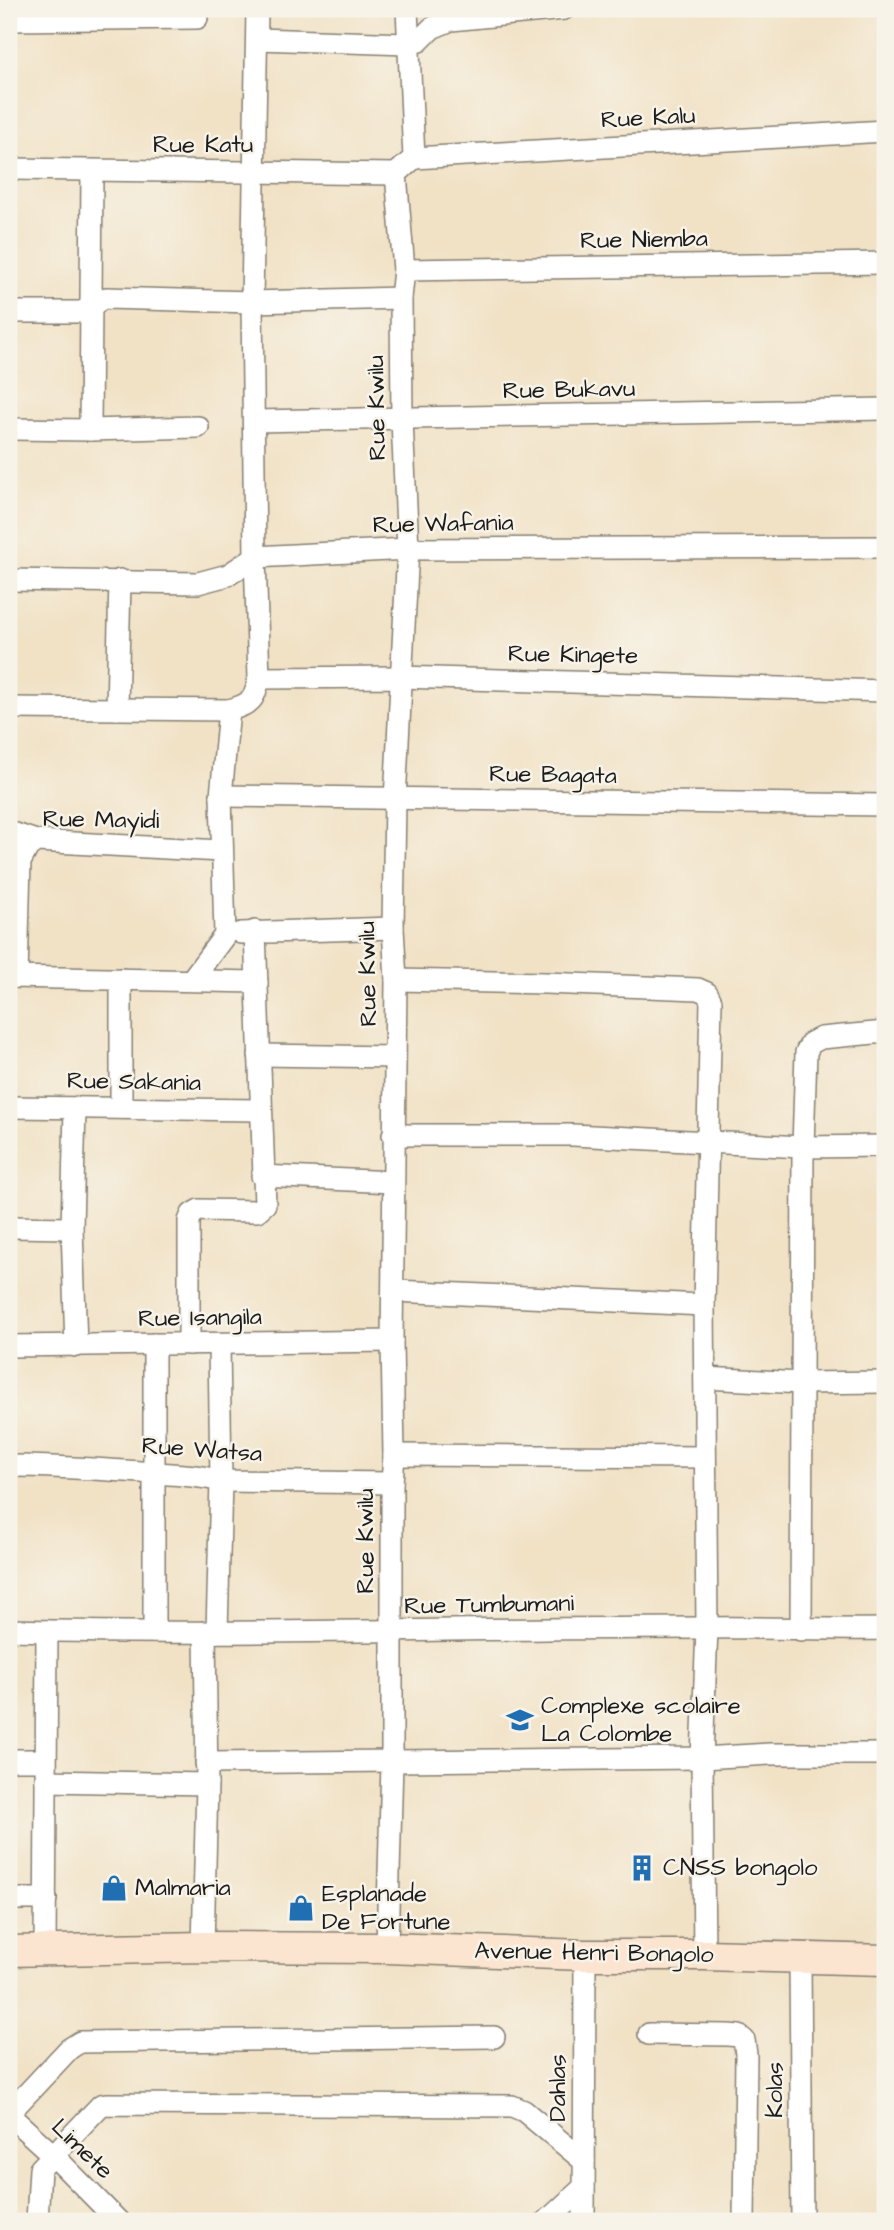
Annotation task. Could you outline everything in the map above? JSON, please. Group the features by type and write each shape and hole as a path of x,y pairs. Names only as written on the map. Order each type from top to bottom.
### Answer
{"street":[{"path":"9,708 229,710 251,701 256,693 259,678 252,302 257,9"},
{"path":"396,174 414,158 407,9"},
{"path":"258,39 407,44 419,41 432,28 451,20 564,9"},
{"path":"9,20 197,18"},
{"name":"Rue Kalu","path":"414,158 885,131"},
{"name":"Rue Katu","path":"9,169 396,174"},
{"path":"90,430 92,171"},
{"name":"Rue Kwilu","path":"387,1948 393,1633 392,1341 396,980 393,928 395,800 408,549 402,420 401,298 404,270 396,174"},
{"name":"Rue Niemba","path":"404,270 885,263"},
{"path":"9,312 80,312 92,308 106,298 252,302 401,298"},
{"name":"Rue Bukavu","path":"254,421 885,409"},
{"path":"9,429 198,427"},
{"name":"Rue Wafania","path":"9,580 198,583 228,575 255,557 408,549 885,547"},
{"path":"117,709 120,580"},
{"name":"Rue Kingete","path":"259,678 401,677 885,691"},
{"path":"191,979 225,935 221,796 229,710"},
{"name":"Rue Bagata","path":"221,796 885,805"},
{"path":"9,832 36,841"},
{"name":"Rue Mayidi","path":"13,977 20,862 28,847 36,841 221,851"},
{"path":"225,935 255,931 393,928"},
{"path":"189,1344 189,1222 192,1214 199,1210 257,1211 265,1203 255,931"},
{"path":"13,977 257,982"},
{"path":"121,979 121,1108"},
{"path":"396,980 698,989 707,993 711,1001 704,1305 704,1955"},
{"path":"802,1630 801,1383 806,1052 811,1043 821,1038 885,1032"},
{"path":"259,1055 395,1057"},
{"name":"Rue Sakania","path":"9,1107 260,1110"},
{"path":"75,1108 72,1228 76,1346"},
{"path":"393,1135 573,1135 803,1147 885,1146"},
{"path":"262,1176 393,1182"},
{"path":"9,1227 72,1228"},
{"path":"394,1290 704,1305"},
{"name":"Rue Isangila","path":"9,1346 392,1341"},
{"path":"154,1344 154,1632"},
{"path":"203,1947 205,1763 221,1481 219,1344"},
{"path":"705,1378 801,1383 885,1382"},
{"path":"394,1455 705,1457"},
{"name":"Rue Watsa","path":"9,1466 56,1466 221,1481 392,1483"},
{"name":"Rue Tumbumani","path":"9,1630 393,1633 706,1628 885,1629"},
{"path":"45,1952 47,1631"},
{"path":"205,1763 885,1754"},
{"path":"9,1760 46,1770 206,1784"},
{"path":"9,1899 46,1899"},
{"name":"Avenue Henri Bongolo","path":"9,1951 203,1947 387,1948 585,1955 885,1960"},
{"name":"Dahlas","path":"584,2221 585,1955"},
{"name":"Kolas","path":"800,1958 802,2221"},
{"path":"649,2034 728,2035 739,2036 744,2040 744,2221"},
{"path":"9,2114 68,2049 80,2042 494,2037"},
{"path":"37,2221 40,2169 98,2108 106,2104 512,2106 524,2111 584,2161"},
{"name":"Limete","path":"9,2114 118,2221"},
{"path":"547,2221 584,2187"}],"place":[{"name":"Complexe scolaire La Colombe","path":"520,1720"},
{"name":"CNSS bongolo","path":"642,1868"},
{"name":"Malmaria","path":"114,1888"},
{"name":"Esplanade De Fortune","path":"301,1908"}]}
